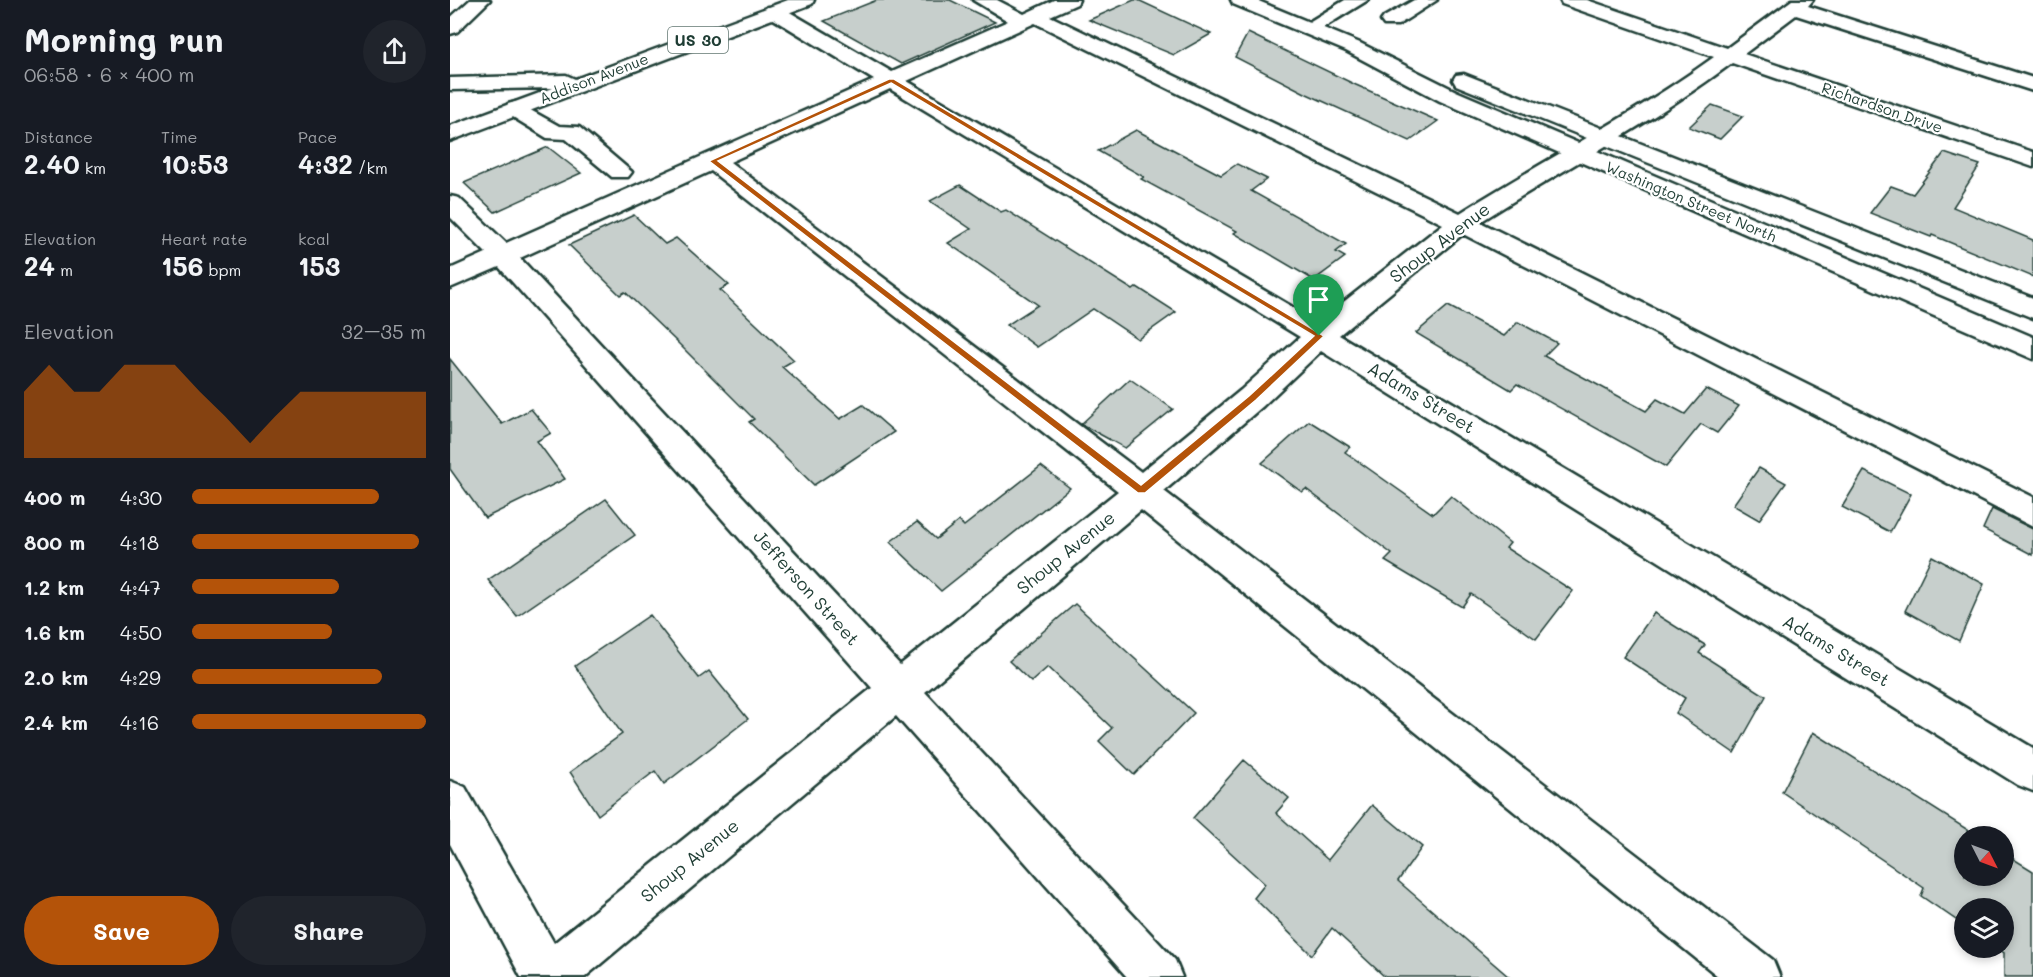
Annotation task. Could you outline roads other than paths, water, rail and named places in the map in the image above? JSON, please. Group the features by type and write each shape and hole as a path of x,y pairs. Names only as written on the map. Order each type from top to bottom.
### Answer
{"street":[{"path":"450,28 481,0"},
{"name":"Addison Avenue","path":"450,134 805,0"},
{"path":"450,279 1070,0"},
{"path":"1308,28 1359,0"},
{"path":"1392,21 1428,0"},
{"name":"Richardson Drive","path":"1569,0 2033,160"},
{"path":"991,1 1461,223 2033,513"},
{"name":"Washington Street North","path":"1244,1 1353,46 1471,82 1591,143 2033,349"},
{"path":"1798,4 2033,85"},
{"name":"Shoup Avenue","path":"548,977 1142,491 1252,398 1319,336 1461,223 1591,143 1678,93 1798,4"},
{"name":"Adams Street","path":"774,11 1319,336 2033,771"},
{"name":"Washington Street North","path":"1353,46 1448,96 1591,143 2033,309"},
{"name":"US 30","path":"450,84 592,80"},
{"path":"516,109 555,133 571,132 620,172"},
{"path":"713,161 1142,491 1756,977"},
{"name":"Jefferson Street","path":"450,203 503,255 1158,977"},
{"path":"450,802 548,977"}]}
